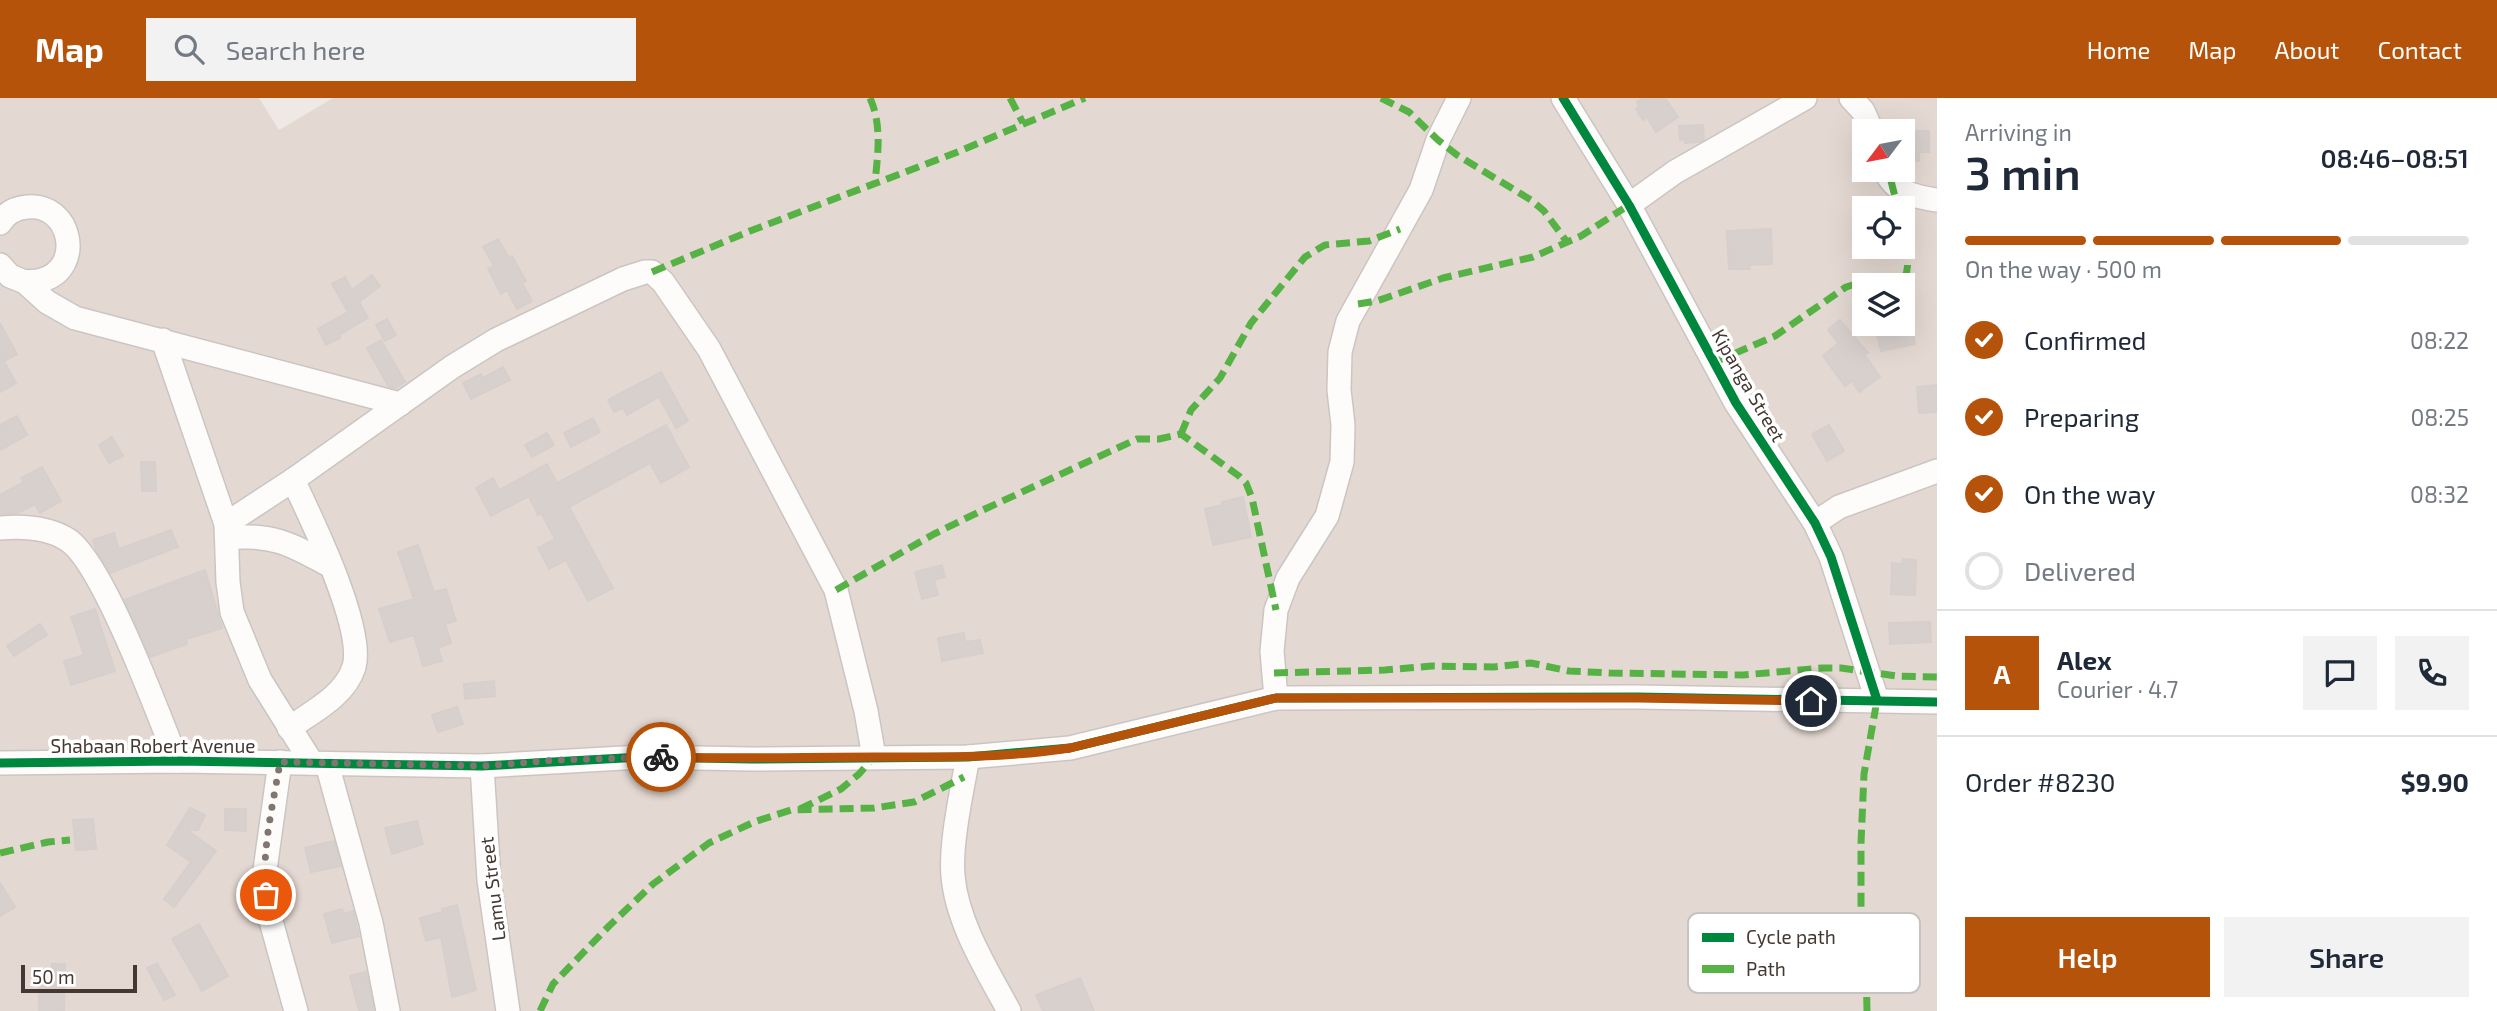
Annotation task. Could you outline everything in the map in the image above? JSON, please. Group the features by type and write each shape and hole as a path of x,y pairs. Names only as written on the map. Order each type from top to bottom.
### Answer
{"street":[{"path":"1276,698 1272,651 1276,610 1288,578 1327,516 1342,462 1340,352 1348,321 1421,190 1438,141 1460,98"},
{"name":"Kipanga Street","path":"1563,98 1629,205 1736,403 1815,523 1835,568 1877,700"},
{"path":"1629,205 1684,166 1805,98"},
{"path":"1851,98 1867,119"},
{"path":"1892,182 1904,192 1916,197 1937,200"},
{"path":"0,223 18,208 36,206 52,212 64,224 69,240 67,257 62,265 57,272 43,280 25,282"},
{"path":"0,265 10,276 25,282 47,302 75,318 400,404"},
{"path":"226,531 452,367 496,340 623,279 652,272 668,289 715,359 836,590 866,711 874,757"},
{"path":"163,340 226,531 232,612 260,680 289,728 319,763 371,923 388,1011"},
{"path":"1815,523 1839,507 1937,471"},
{"path":"289,728 340,692 354,666 355,639 329,565 293,480"},
{"path":"0,528 38,528 57,534 70,541 83,556 108,600 177,761"},
{"path":"226,531 274,539 329,565"},
{"name":"Shabaan Robert Avenue","path":"0,763 177,761 482,766 640,757 968,757 1070,748 1276,698 1637,698 1937,702"},
{"path":"968,757 953,852 953,877 961,911 973,940 1009,1011"},
{"path":"280,762 264,877 269,914 296,1011"},
{"name":"Lamu Street","path":"482,766 489,880 508,1011"}],"shaded area":[{"path":"0,98 259,98 279,130 333,98 1937,98 1937,1011 0,1011"}],"building":[{"path":"1643,98 1665,98 1678,117 1656,132 1647,117 1643,120 1636,109 1639,107 1637,102"},
{"path":"1703,125 1704,140 1685,143 1685,139 1680,140 1679,126"},
{"path":"1915,131 1929,131 1929,152 1919,152 1919,161 1915,161"},
{"path":"1771,229 1772,264 1749,265 1750,269 1729,269 1727,231"},
{"path":"498,239 509,258 512,256 526,281 522,283 532,301 517,309 507,290 501,294 488,269 494,266 483,247"},
{"path":"372,275 380,286 359,302 368,318 326,345 318,329 348,312 332,284 345,277 352,290"},
{"path":"387,319 396,335 385,341 376,325"},
{"path":"1840,320 1868,353 1864,354 1880,377 1859,392 1852,381 1845,386 1823,356 1838,343 1828,330"},
{"path":"0,323 17,354 4,361 16,383 0,392"},
{"path":"1877,336 1914,336 1915,344 1881,351"},
{"path":"381,340 405,382 395,388 389,387 367,348"},
{"path":"503,367 510,380 471,399 463,383 481,374 483,378"},
{"path":"661,372 688,421 676,428 659,397 627,415 623,408 614,412 608,400"},
{"path":"1937,385 1937,412 1919,413 1917,387"},
{"path":"17,416 27,435 0,450 0,425"},
{"path":"593,418 600,432 571,447 564,433"},
{"path":"666,425 689,467 661,483 650,463 569,507 613,588 588,601 566,560 549,569 538,548 555,539 541,513 538,515 529,496 491,516 476,488 493,478 499,490 547,464 557,483"},
{"path":"1829,425 1844,451 1827,461 1812,434"},
{"path":"547,433 554,445 532,457 525,445"},
{"path":"112,437 123,456 109,463 99,445"},
{"path":"141,462 155,462 156,491 142,491"},
{"path":"42,467 61,501 40,513 35,504 18,513 0,514 0,495 24,482 21,478"},
{"path":"1243,497 1251,537 1213,545 1205,509"},
{"path":"171,530 178,547 110,573 93,540 114,533 119,549"},
{"path":"418,545 434,592 446,589 456,621 445,624 451,643 438,648 442,661 423,666 414,635 390,642 379,609 414,599 398,552"},
{"path":"1903,559 1916,560 1915,595 1891,594 1892,563 1902,564"},
{"path":"942,565 945,577 934,580 938,595 922,599 915,572"},
{"path":"205,570 222,628 186,639 187,644 150,657 124,600"},
{"path":"95,609 115,671 71,685 64,661 84,655 71,617"},
{"path":"1930,622 1931,642 1890,644 1889,623"},
{"path":"40,624 47,635 14,656 7,646"},
{"path":"964,633 965,642 980,640 983,653 942,661 938,638"},
{"path":"494,681 495,696 465,699 464,684"},
{"path":"457,707 463,724 438,732 432,715"},
{"path":"190,808 205,815 198,830 187,830 216,851 174,907 164,899 191,862 167,845"},
{"path":"225,809 246,809 246,831 225,830"},
{"path":"93,819 96,849 76,850 73,820"},
{"path":"417,821 423,844 392,854 385,828"},
{"path":"334,841 341,866 311,872 305,848"},
{"path":"0,883 15,907 0,916"},
{"path":"457,905 476,990 452,997 441,937 426,941 420,918"},
{"path":"342,909 344,914 353,911 359,936 332,943 324,914"},
{"path":"199,924 228,976 202,991 172,939"},
{"path":"157,963 175,995 164,1000 147,968"},
{"path":"52,964 65,964 64,1011 39,1011 40,969 52,969"},
{"path":"366,972 374,1011 359,1011 350,976"},
{"path":"1080,978 1094,1011 1043,1011 1036,995"}],"marked path":[{"path":"870,98 878,129 875,182"},
{"path":"1010,98 1023,123"},
{"path":"652,272 750,231 955,153 1085,98"},
{"path":"1381,98 1409,112 1457,155 1531,200 1544,211 1567,242"},
{"path":"1891,182 1895,196"},
{"path":"1358,304 1377,301 1443,278 1533,257 1581,236 1629,205"},
{"path":"1181,434 1191,410 1220,378 1251,323 1305,257 1325,245 1369,241 1400,229"},
{"path":"1715,362 1775,336 1846,287 1867,281 1905,277 1907,259"},
{"path":"836,590 934,534 1137,439 1159,439 1181,434 1246,483 1252,498 1276,610"},
{"path":"1274,673 1432,666 1494,667 1531,663 1569,671 1610,673 1743,675 1841,668 1896,676 1937,677"},
{"path":"1861,913 1864,774 1877,700"},
{"path":"800,809 841,789 874,757"},
{"path":"540,1011 553,984 609,926 653,884 709,843 754,822 791,810 874,808 914,802 964,777"},
{"path":"0,853 70,840"},
{"path":"1867,993 1867,1011"}],"cycle path":[{"path":"1563,98 1629,205 1736,403 1815,523 1831,557 1877,700"},
{"path":"0,763 177,761 482,766 641,757 968,757 1070,748 1276,698 1637,697 1937,702"}],"way so far":[{"path":"266,895 266,857 280,762 482,766 558,760 661,757"}],"route":[{"path":"661,757 918,758 1045,751 1070,748 1276,698 1811,701"}]}
